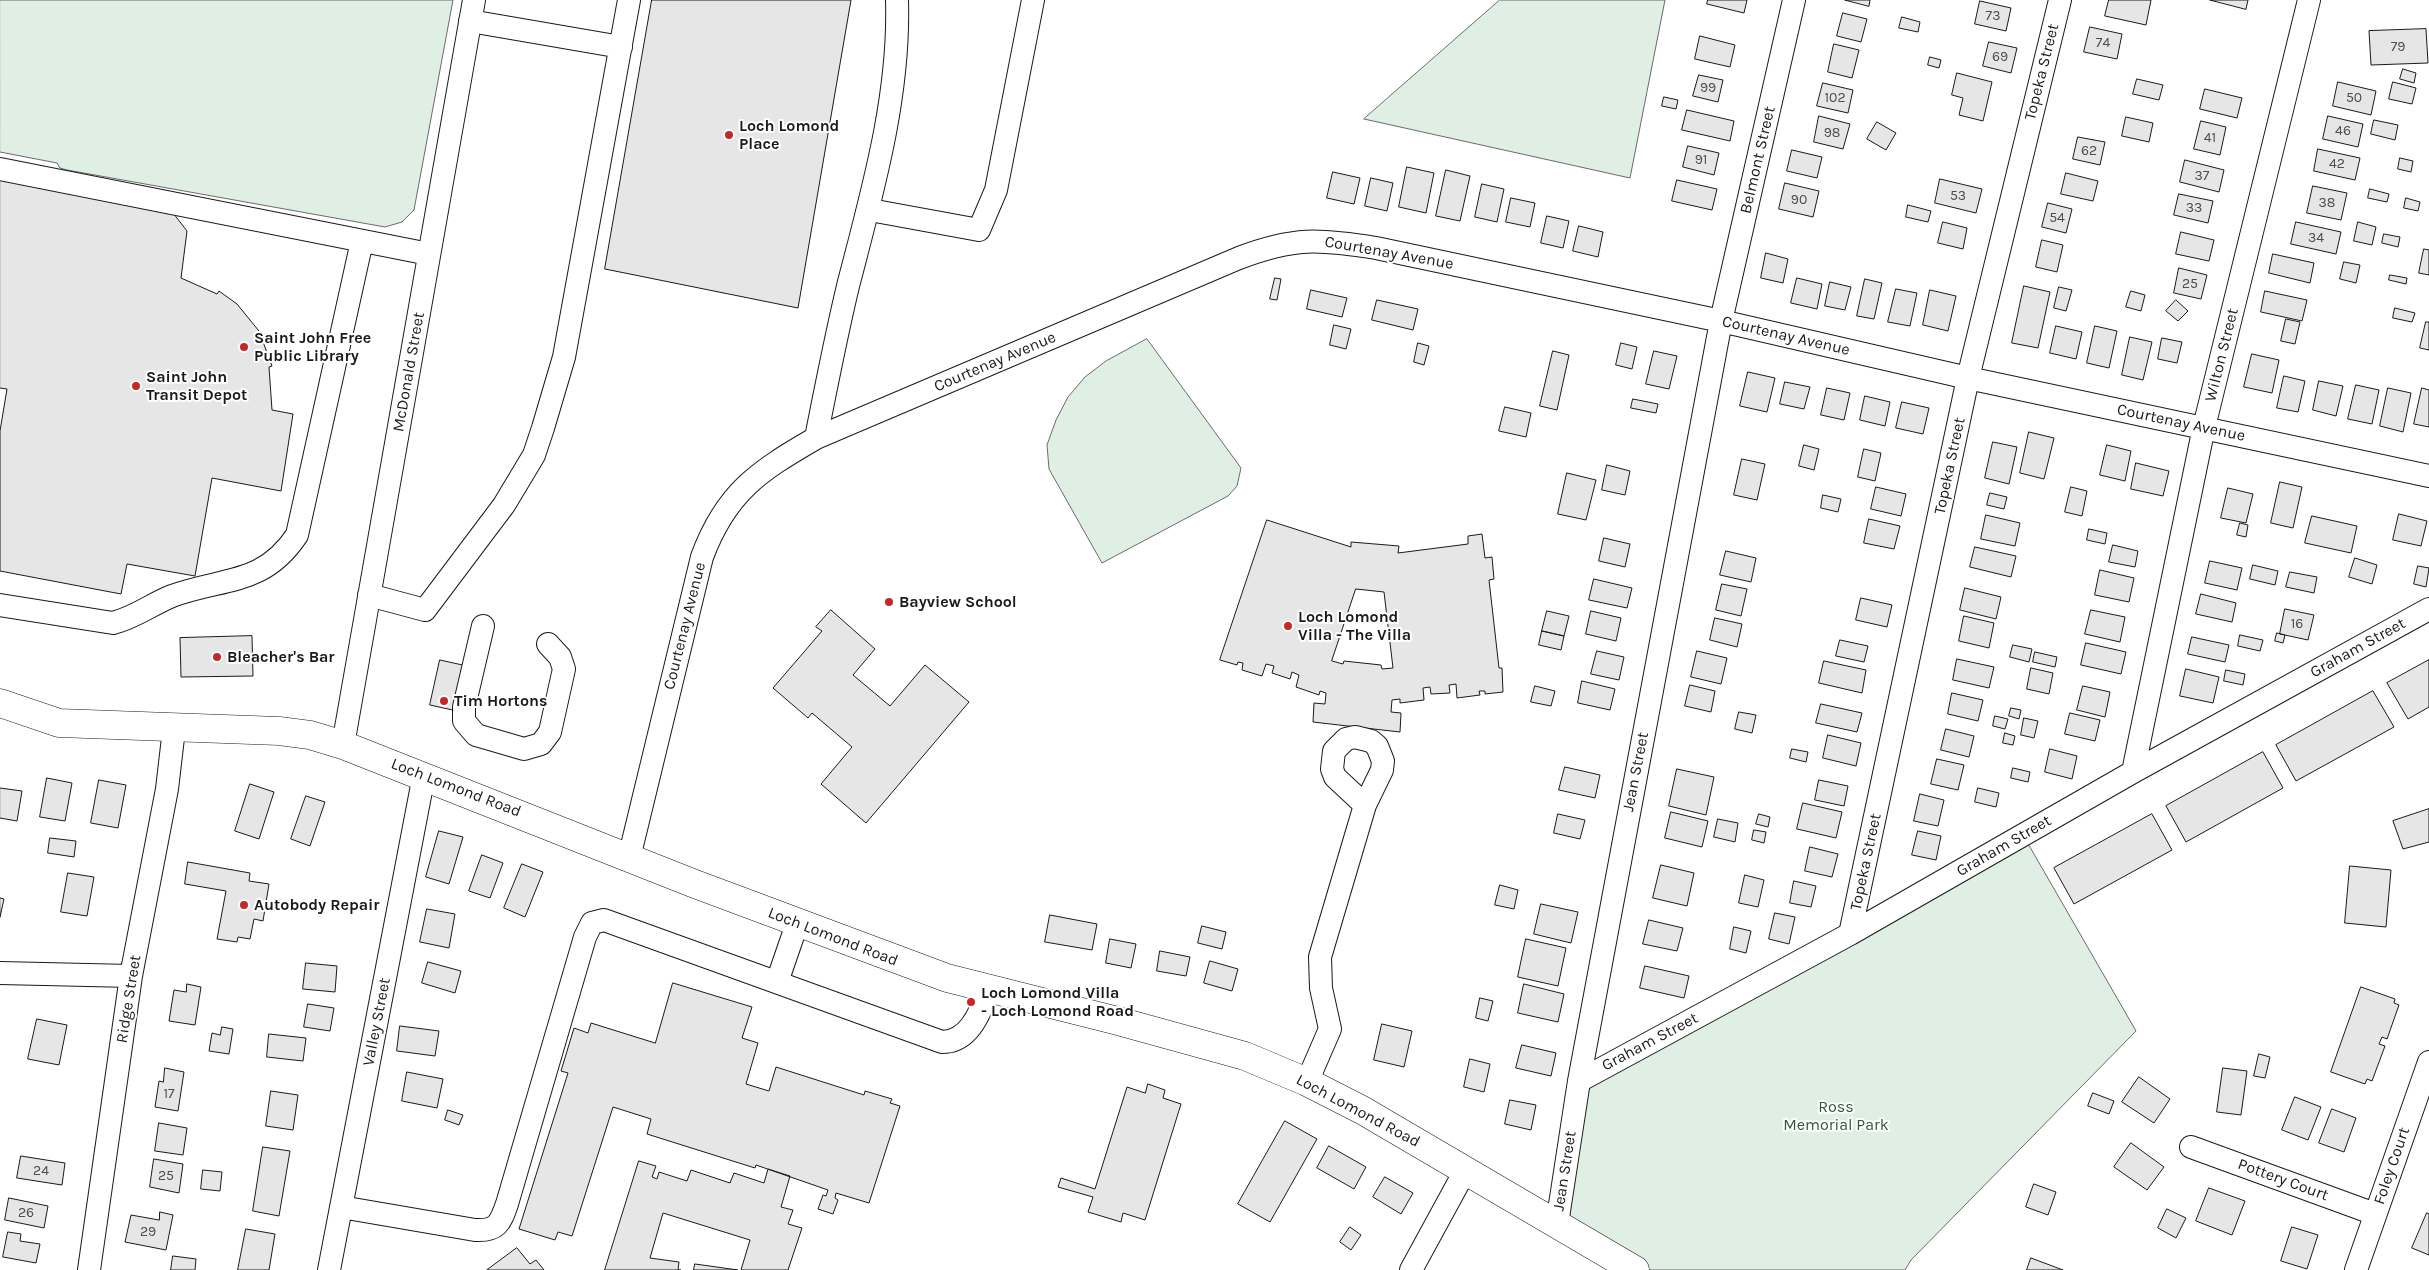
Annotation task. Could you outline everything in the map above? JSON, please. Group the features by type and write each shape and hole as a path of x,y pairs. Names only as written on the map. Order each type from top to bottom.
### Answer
{"main road":[{"name":"Loch Lomond Road","path":"0,703 59,723 174,729 279,731 310,735 343,744 797,924 947,978 1118,1020 1232,1052 1307,1082 1372,1115 1635,1270"}],"street":[{"path":"369,595 425,610 484,534 534,455 564,357 629,0"},
{"path":"816,438 848,287 870,210 895,70 897,0"},
{"path":"870,210 980,230 996,190 1033,0"},
{"name":"Belmont Street","path":"1722,321 1794,0"},
{"name":"Topeka Street","path":"1850,934 1968,378 2060,0"},
{"name":"Wilton Street","path":"2133,772 2204,427 2309,0"},
{"path":"472,10 620,47"},
{"name":"McDonald Street","path":"343,744 472,10"},
{"path":"0,169 429,254"},
{"path":"0,605 113,623 125,620 171,597 250,576 269,566 285,552 297,535 362,241"},
{"name":"Courtenay Avenue","path":"629,858 694,585 712,531 724,510 741,490 760,472 816,438 1267,247 1296,241 1329,241 1376,248 1722,321 1968,378 2429,476"},
{"name":"Jean Street","path":"1557,1224 1579,1081 1722,321"},
{"name":"Graham Street","path":"1579,1081 1850,934 2133,772 2429,609"},
{"path":"483,626 464,707 464,721 476,735 519,749 536,747 545,741 550,732 564,668 560,657 548,644"},
{"name":"Ridge Street","path":"89,1270 132,976 167,789 174,729"},
{"name":"Valley Street","path":"329,1270 424,775"},
{"path":"1307,1082 1330,1029 1321,988 1320,957 1365,805"},
{"path":"341,1207 475,1230 488,1231 495,1227 502,1218 507,1204 585,937 592,923 604,920 942,1042 956,1038 976,1021 988,988"},
{"path":"777,982 797,924"},
{"path":"0,973 132,976"},
{"name":"Foley Court","path":"2356,1270 2429,1062"},
{"name":"Pottery Court","path":"2191,1147 2375,1214"},
{"path":"1411,1270 1465,1171"}],"green space":[{"path":"0,0 453,0 414,210 402,222 385,227 67,170 60,168 57,163 0,152"},
{"path":"1500,0 1665,0 1630,178 1364,119"},
{"path":"1147,339 1241,468 1237,486 1228,496 1102,563 1049,469 1047,445 1056,420 1068,397 1085,377 1106,361"},
{"name":"Ross Memorial Park","path":"2023,835 2136,1031 1911,1260 1905,1270 1635,1270 1557,1224 1579,1081"}],"building":[{"name":"Loch Lomond Place","path":"652,0 851,0 798,308 605,269"},
{"path":"1708,0 1747,0 1744,13 1707,4"},
{"path":"1845,0 1870,0 1869,6"},
{"path":"2109,0 2151,0 2146,25 2105,16"},
{"path":"2210,0 2248,0 2246,9"},
{"path":"1980,1 2011,8 2006,31 1975,24"},
{"path":"1843,13 1867,19 1861,42 1837,36"},
{"path":"1902,17 1920,22 1918,32 1899,28"},
{"path":"2090,27 2122,34 2117,59 2084,52"},
{"path":"2426,29 2428,63 2371,65 2369,31"},
{"path":"1700,36 1735,45 1730,67 1695,59"},
{"path":"1989,42 2017,48 2011,73 1983,66"},
{"path":"1834,44 1859,50 1852,78 1828,72"},
{"path":"1930,57 1941,60 1939,68 1928,65"},
{"path":"2403,69 2416,73 2414,83 2400,79"},
{"path":"1957,73 1992,82 1983,121 1959,115 1963,98 1952,95"},
{"path":"1699,75 1723,80 1718,102 1693,96"},
{"path":"2137,79 2163,85 2159,100 2133,94"},
{"path":"2338,82 2376,91 2371,115 2333,106"},
{"path":"2393,82 2416,88 2412,104 2389,99"},
{"path":"1823,83 1853,90 1848,113 1817,106"},
{"path":"2205,89 2242,98 2237,118 2200,109"},
{"path":"1664,97 1678,100 1676,109 1662,106"},
{"path":"1687,110 1734,121 1730,141 1682,130"},
{"path":"1819,116 1850,124 1843,149 1814,142"},
{"path":"2328,116 2363,124 2358,147 2323,139"},
{"path":"2126,117 2153,123 2149,142 2122,136"},
{"path":"2374,120 2398,125 2395,140 2371,134"},
{"path":"2201,121 2226,127 2220,155 2194,149"},
{"path":"1877,122 1896,133 1886,150 1867,139"},
{"path":"2078,137 2105,142 2100,165 2073,159"},
{"path":"1688,146 1719,153 1714,175 1683,167"},
{"path":"2318,149 2360,158 2355,180 2314,171"},
{"path":"1792,150 1822,157 1817,178 1787,171"},
{"path":"2400,158 2413,161 2411,172 2398,169"},
{"path":"2185,160 2224,170 2219,192 2180,182"},
{"path":"1407,167 1434,173 1426,213 1399,207"},
{"path":"1446,170 1470,176 1460,221 1436,216"},
{"path":"1333,172 1360,178 1354,204 1327,198"},
{"path":"2066,173 2098,181 2093,201 2061,194"},
{"path":"1371,178 1393,183 1387,211 1365,206"},
{"path":"1940,179 1982,189 1976,213 1935,203"},
{"name":"Saint John Transit Depot","path":"0,180 170,209 187,231 181,278 217,294 219,291 237,304 259,331 272,366 269,367 272,410 293,414 281,491 212,478 195,576 127,564 121,594 0,571 0,431 7,389 0,388"},
{"path":"1677,180 1717,189 1712,210 1672,201"},
{"path":"1785,183 1819,191 1813,217 1779,209"},
{"path":"1482,184 1504,189 1497,222 1475,217"},
{"path":"2313,186 2347,193 2341,220 2307,213"},
{"path":"2370,189 2389,194 2387,202 2368,198"},
{"path":"2179,194 2213,201 2208,223 2174,215"},
{"path":"1511,198 1535,203 1530,227 1506,222"},
{"path":"2406,198 2420,202 2418,211 2404,208"},
{"path":"2048,203 2072,209 2066,233 2042,227"},
{"path":"1908,205 1931,211 1928,222 1906,217"},
{"path":"1547,216 1569,221 1563,248 1541,243"},
{"path":"1943,222 1967,228 1963,249 1938,243"},
{"path":"2296,222 2341,232 2336,254 2291,244"},
{"path":"2358,222 2376,227 2372,245 2354,241"},
{"path":"1579,226 1603,232 1598,257 1573,251"},
{"path":"2181,232 2214,240 2209,261 2176,254"},
{"path":"2384,234 2400,237 2398,247 2382,243"},
{"path":"2042,240 2063,245 2057,272 2036,267"},
{"path":"2424,249 2429,250 2429,275 2419,273"},
{"path":"1766,253 1788,259 1783,283 1761,278"},
{"path":"2273,254 2314,263 2310,283 2269,273"},
{"path":"2344,262 2360,265 2356,283 2340,279"},
{"path":"2179,268 2207,275 2201,299 2174,293"},
{"path":"2390,275 2407,278 2406,284 2389,280"},
{"path":"1275,278 1281,279 1277,300 1270,299"},
{"path":"1797,278 1822,284 1817,309 1791,303"},
{"path":"1865,279 1882,283 1874,319 1857,316"},
{"path":"1830,282 1851,287 1845,310 1825,306"},
{"path":"2024,286 2050,292 2038,348 2012,343"},
{"path":"2059,287 2072,290 2066,311 2054,308"},
{"path":"1896,289 1917,293 1910,326 1888,322"},
{"path":"1311,290 1347,298 1342,317 1307,309"},
{"path":"1930,290 1956,296 1948,331 1923,325"},
{"path":"2131,291 2145,295 2141,311 2126,307"},
{"path":"2265,291 2307,300 2302,321 2261,312"},
{"path":"1377,300 1418,309 1413,330 1372,320"},
{"path":"2176,300 2188,311 2178,321 2166,311"},
{"path":"2395,308 2415,313 2412,322 2393,318"},
{"path":"2286,319 2300,322 2295,344 2281,341"},
{"path":"2426,322 2429,322 2429,350 2420,348"},
{"path":"1334,325 1351,329 1346,349 1330,345"},
{"path":"2056,326 2082,332 2076,359 2050,353"},
{"path":"2095,326 2117,331 2109,368 2087,363"},
{"path":"2130,337 2152,342 2143,380 2122,375"},
{"path":"2162,338 2182,342 2177,363 2158,359"},
{"path":"1418,343 1429,346 1424,365 1414,362"},
{"path":"1621,343 1637,347 1632,369 1616,365"},
{"path":"1553,351 1569,355 1557,410 1540,406"},
{"path":"1654,351 1677,356 1669,389 1646,384"},
{"path":"2252,354 2279,360 2272,393 2244,387"},
{"path":"1748,372 1775,378 1767,412 1740,406"},
{"path":"2284,376 2305,381 2298,412 2277,408"},
{"path":"2319,381 2343,386 2336,416 2313,410"},
{"path":"1785,382 1810,387 1804,409 1780,404"},
{"path":"2356,385 2379,390 2372,424 2348,419"},
{"path":"1827,388 1850,393 1844,420 1821,415"},
{"path":"2388,388 2411,393 2403,432 2380,426"},
{"path":"2422,388 2429,390 2429,427 2414,424"},
{"path":"1865,396 1890,402 1885,426 1860,420"},
{"path":"1633,399 1658,404 1656,413 1631,408"},
{"path":"1902,402 1929,408 1923,434 1896,428"},
{"path":"1505,407 1531,413 1526,437 1499,431"},
{"path":"2029,432 2054,438 2044,479 2020,473"},
{"path":"1993,442 2017,447 2009,484 1985,478"},
{"path":"1804,445 1819,449 1814,470 1799,466"},
{"path":"2107,445 2131,451 2125,481 2100,475"},
{"path":"1864,449 1881,453 1875,481 1858,477"},
{"path":"1742,459 1765,464 1757,500 1734,495"},
{"path":"2136,463 2169,471 2163,496 2131,489"},
{"path":"1607,465 1630,471 1625,495 1602,490"},
{"path":"1567,473 1596,480 1586,520 1558,514"},
{"path":"2280,482 2302,487 2293,528 2271,523"},
{"path":"1876,487 1906,494 1901,516 1871,509"},
{"path":"2071,487 2087,491 2082,516 2065,512"},
{"path":"2228,488 2253,494 2246,523 2221,518"},
{"path":"1990,493 2007,497 2004,509 1987,505"},
{"path":"1823,495 1841,499 1838,512 1821,508"},
{"path":"2399,514 2427,521 2421,546 2393,540"},
{"path":"1986,515 2020,523 2015,546 1981,539"},
{"path":"2312,516 2357,526 2351,553 2305,543"},
{"path":"1869,519 1900,526 1894,549 1864,543"},
{"name":"Loch Lomond Villa - The Villa","path":"1267,520 1351,547 1351,542 1399,546 1398,553 1468,544 1468,536 1482,534 1485,558 1492,557 1494,579 1489,580 1499,668 1502,668 1503,692 1485,694 1485,691 1479,691 1480,695 1457,698 1456,684 1449,685 1450,693 1431,694 1430,687 1423,688 1424,700 1400,703 1400,699 1392,700 1391,712 1401,713 1400,732 1313,722 1314,703 1325,704 1326,693 1320,691 1319,695 1296,687 1299,675 1292,672 1290,679 1272,673 1274,666 1266,664 1262,676 1242,670 1243,663 1238,662 1237,665 1220,660","holes":["1356,589 1384,592 1393,668 1382,669 1381,665 1344,661 1343,664 1332,661"]},
{"path":"2240,523 2248,525 2246,537 2237,535"},
{"path":"2089,529 2107,533 2105,544 2087,540"},
{"path":"1604,538 1630,544 1625,567 1599,561"},
{"path":"2113,545 2138,551 2135,567 2109,562"},
{"path":"1975,547 2016,556 2011,577 1970,567"},
{"path":"1726,551 1756,558 1751,582 1720,575"},
{"path":"2355,558 2377,565 2372,584 2349,577"},
{"path":"2210,561 2242,568 2237,590 2205,583"},
{"path":"2253,565 2278,571 2275,585 2250,579"},
{"path":"2418,566 2429,568 2426,587 2414,584"},
{"path":"2100,570 2134,578 2129,602 2095,595"},
{"path":"2290,572 2317,577 2314,593 2286,587"},
{"path":"1594,579 1632,588 1627,608 1589,600"},
{"path":"1722,584 1747,589 1741,616 1716,610"},
{"path":"1965,588 2001,597 1996,619 1960,610"},
{"path":"2201,594 2236,603 2232,622 2196,614"},
{"path":"1861,598 1892,605 1887,627 1856,620"},
{"path":"2285,609 2314,615 2308,640 2280,634"},
{"path":"831,610 875,649 853,675 890,706 925,665 969,702 866,823 821,784 852,747 812,713 808,718 773,688 822,631 816,627"},
{"path":"2091,610 2125,617 2120,642 2085,634"},
{"path":"1547,611 1569,616 1564,636 1542,631"},
{"path":"1591,611 1621,618 1616,641 1586,634"},
{"path":"1964,616 1994,623 1989,648 1959,641"},
{"path":"1715,618 1742,624 1737,647 1710,640"},
{"path":"1542,631 1564,636 1561,650 1539,645"},
{"path":"2277,633 2285,635 2283,643 2275,641"},
{"path":"2240,635 2263,640 2260,651 2238,646"},
{"name":"Bleacher's Bar","path":"252,636 253,676 181,677 180,638"},
{"path":"2192,637 2229,645 2225,662 2188,654"},
{"path":"1840,640 1868,646 1864,662 1836,656"},
{"path":"2086,643 2126,652 2121,674 2081,665"},
{"path":"2013,645 2032,649 2029,662 2010,657"},
{"path":"1597,651 1624,657 1619,680 1591,674"},
{"path":"1697,651 1727,658 1721,684 1691,677"},
{"path":"2035,652 2057,657 2055,667 2033,662"},
{"path":"1957,659 1994,667 1989,688 1953,680"},
{"path":"440,660 467,666 457,711 430,705"},
{"path":"2429,660 2429,707 2408,719 2387,683"},
{"path":"1824,661 1866,670 1862,693 1819,683"},
{"path":"2031,668 2053,673 2049,694 2027,689"},
{"path":"2186,669 2219,677 2213,703 2180,696"},
{"path":"2226,670 2245,674 2243,685 2224,681"},
{"path":"1582,681 1615,689 1610,710 1578,703"},
{"path":"1690,685 1715,691 1711,712 1685,706"},
{"path":"1535,686 1555,691 1551,706 1531,702"},
{"path":"2083,686 2110,692 2105,717 2077,710"},
{"path":"2373,691 2394,727 2296,781 2276,745"},
{"path":"1952,693 1983,700 1978,721 1948,714"},
{"path":"1821,704 1862,713 1857,732 1816,723"},
{"path":"2011,708 2021,710 2019,719 2009,716"},
{"path":"1739,712 1756,715 1752,733 1735,729"},
{"path":"2070,713 2100,720 2095,741 2065,734"},
{"path":"1995,716 2008,719 2005,729 1993,726"},
{"path":"2024,718 2038,721 2034,738 2021,735"},
{"path":"1946,729 1974,736 1969,757 1941,750"},
{"path":"2005,733 2015,736 2013,745 2003,743"},
{"path":"1828,735 1861,743 1856,766 1823,758"},
{"path":"1792,749 1808,752 1806,762 1790,758"},
{"path":"2050,749 2077,756 2072,779 2045,772"},
{"path":"2263,752 2283,788 2186,842 2166,806"},
{"path":"1937,759 1964,765 1958,790 1931,784"},
{"path":"1565,767 1600,775 1595,798 1559,790"},
{"path":"2013,768 2030,772 2028,782 2011,778"},
{"path":"1677,769 1714,777 1706,815 1669,806"},
{"path":"47,778 72,783 65,821 40,817"},
{"path":"99,780 126,785 118,828 91,823"},
{"path":"1819,780 1848,786 1844,806 1815,800"},
{"path":"250,784 274,792 259,839 235,831"},
{"path":"0,788 22,791 17,821 0,818"},
{"path":"1978,788 1999,793 1996,807 1975,802"},
{"path":"1920,794 1944,800 1938,826 1914,821"},
{"path":"306,796 325,802 310,846 291,839"},
{"path":"1803,803 1842,812 1836,838 1797,829"},
{"path":"2429,809 2429,842 2403,849 2393,821"},
{"path":"1671,812 1708,821 1702,847 1665,838"},
{"path":"1558,814 1585,820 1580,839 1554,833"},
{"path":"1759,814 1770,817 1768,827 1756,824"},
{"path":"2152,814 2172,850 2074,904 2054,868"},
{"path":"1718,819 1738,823 1735,842 1714,837"},
{"path":"1754,830 1766,832 1764,843 1752,840"},
{"path":"439,831 463,837 449,884 426,877"},
{"path":"1918,831 1941,836 1936,860 1912,855"},
{"path":"50,838 76,841 74,857 48,853"},
{"path":"1810,847 1838,854 1832,877 1805,871"},
{"path":"482,855 503,863 490,898 469,891"},
{"name":"Autobody Repair","path":"188,862 250,873 249,881 269,884 263,921 254,919 250,939 238,937 237,942 217,939 226,891 185,884"},
{"path":"522,864 543,872 525,917 504,908"},
{"path":"1661,865 1694,873 1687,906 1653,898"},
{"path":"2350,866 2391,870 2386,927 2345,923"},
{"path":"68,873 94,877 87,916 61,912"},
{"path":"1745,875 1764,880 1758,907 1739,903"},
{"path":"1794,881 1816,886 1811,907 1790,903"},
{"path":"1500,885 1518,890 1514,909 1495,905"},
{"path":"0,898 4,899 0,917"},
{"path":"1541,904 1578,912 1571,943 1534,934"},
{"path":"427,909 455,914 449,948 420,942"},
{"path":"1775,913 1795,917 1789,944 1769,939"},
{"path":"1050,915 1097,924 1092,950 1045,942"},
{"path":"1649,920 1683,928 1677,951 1643,944"},
{"path":"1202,926 1226,932 1222,949 1198,943"},
{"path":"1734,927 1751,931 1746,953 1730,949"},
{"path":"1110,939 1136,944 1131,968 1106,963"},
{"path":"1526,939 1566,948 1558,986 1518,977"},
{"path":"1160,951 1190,957 1186,976 1157,971"},
{"path":"1210,961 1238,969 1232,991 1204,983"},
{"path":"428,962 461,971 455,993 422,983"},
{"path":"306,963 337,966 335,992 303,989"},
{"path":"1645,966 1689,976 1684,998 1640,988"},
{"path":"673,983 752,1007 742,1038 758,1043 746,1084 769,1091 776,1067 864,1095 865,1091 892,1099 890,1103 900,1106 869,1203 836,1193 835,1198 838,1200 833,1214 818,1209 823,1195 826,1196 828,1190 756,1165 755,1168 647,1134 651,1119 613,1107 572,1236 558,1232 555,1240 519,1229 568,1073 561,1071 574,1028 588,1033 591,1023 655,1043"},
{"path":"187,984 201,987 195,1025 169,1021 174,990 186,992"},
{"path":"1524,984 1564,994 1558,1022 1518,1013"},
{"path":"2361,987 2395,999 2394,1003 2399,1005 2387,1039 2382,1037 2379,1044 2385,1046 2372,1081 2367,1079 2365,1084 2331,1072"},
{"path":"1480,998 1493,1001 1488,1021 1476,1018"},
{"path":"308,1004 334,1008 330,1031 304,1027"},
{"path":"37,1019 67,1025 59,1065 28,1059"},
{"path":"1382,1024 1412,1031 1404,1067 1374,1060"},
{"path":"400,1026 439,1031 435,1056 397,1051"},
{"path":"222,1027 233,1029 229,1054 209,1051 212,1033 220,1035"},
{"path":"269,1034 306,1038 303,1061 267,1057"},
{"path":"1522,1045 1556,1053 1551,1076 1516,1068"},
{"path":"2259,1054 2270,1057 2265,1078 2254,1076"},
{"path":"1470,1059 1490,1064 1484,1092 1464,1087"},
{"path":"165,1068 184,1072 178,1111 155,1107 159,1081 163,1082"},
{"path":"2223,1068 2247,1071 2241,1115 2217,1112"},
{"path":"407,1072 443,1079 437,1108 402,1101"},
{"path":"2139,1077 2170,1099 2154,1123 2122,1102"},
{"path":"1148,1084 1165,1090 1163,1098 1181,1104 1145,1220 1123,1213 1121,1222 1088,1212 1093,1197 1058,1187 1061,1178 1095,1189 1127,1087 1145,1093"},
{"path":"271,1091 298,1095 293,1130 266,1126"},
{"path":"2093,1093 2114,1101 2109,1114 2088,1106"},
{"path":"2295,1097 2321,1107 2308,1140 2282,1130"},
{"path":"1510,1100 1536,1105 1531,1130 1505,1124"},
{"path":"2332,1109 2356,1118 2344,1152 2319,1143"},
{"path":"448,1110 463,1115 459,1125 445,1120"},
{"path":"1285,1121 1317,1139 1270,1222 1238,1204"},
{"path":"159,1123 187,1128 183,1155 155,1151"},
{"path":"2131,1143 2164,1167 2147,1190 2114,1167"},
{"path":"1329,1146 1366,1167 1354,1189 1317,1168"},
{"path":"263,1147 290,1151 279,1216 253,1211"},
{"path":"21,1156 65,1163 62,1185 17,1178"},
{"path":"154,1159 183,1164 179,1193 150,1187"},
{"path":"639,1161 656,1166 652,1177 657,1179 659,1172 687,1181 691,1170 730,1183 734,1173 764,1183 768,1169 790,1176 781,1207 793,1210 788,1224 802,1228 788,1270 741,1270 750,1240 663,1213 650,1258 679,1262 678,1270 605,1270"},
{"path":"203,1170 222,1172 220,1191 201,1189"},
{"path":"1385,1177 1413,1193 1401,1214 1373,1197"},
{"path":"2034,1184 2056,1192 2048,1215 2026,1207"},
{"path":"2209,1188 2245,1201 2232,1235 2196,1221"},
{"path":"9,1198 48,1206 44,1228 5,1220"},
{"path":"2167,1209 2186,1218 2176,1238 2158,1228"},
{"path":"160,1212 173,1215 166,1250 125,1242 131,1215 159,1220"},
{"path":"2427,1213 2429,1214 2429,1255 2412,1248"},
{"path":"1350,1227 1361,1235 1351,1250 1340,1242"},
{"path":"2292,1227 2318,1235 2307,1269 2281,1261"},
{"path":"246,1229 275,1234 269,1270 238,1270"},
{"path":"8,1232 21,1234 20,1241 40,1244 36,1263 3,1257"},
{"path":"517,1248 530,1264 536,1260 544,1270 487,1270"},
{"path":"173,1256 196,1259 195,1270 171,1270"},
{"path":"2031,1258 2063,1270 2027,1270"},
{"path":"695,1264 738,1270 694,1270"}],"place":[{"name":"Loch Lomond Place","path":"729,135"},
{"name":"Saint John Free Public Library","path":"244,347"},
{"name":"Saint John Transit Depot","path":"136,386"},
{"name":"Bayview School","path":"889,602"},
{"name":"Loch Lomond Villa - The Villa","path":"1288,626"},
{"name":"Bleacher's Bar","path":"217,657"},
{"name":"Tim Hortons","path":"444,701"},
{"name":"Autobody Repair","path":"244,905"},
{"name":"Loch Lomond Villa - Loch Lomond Road","path":"971,1002"}]}
